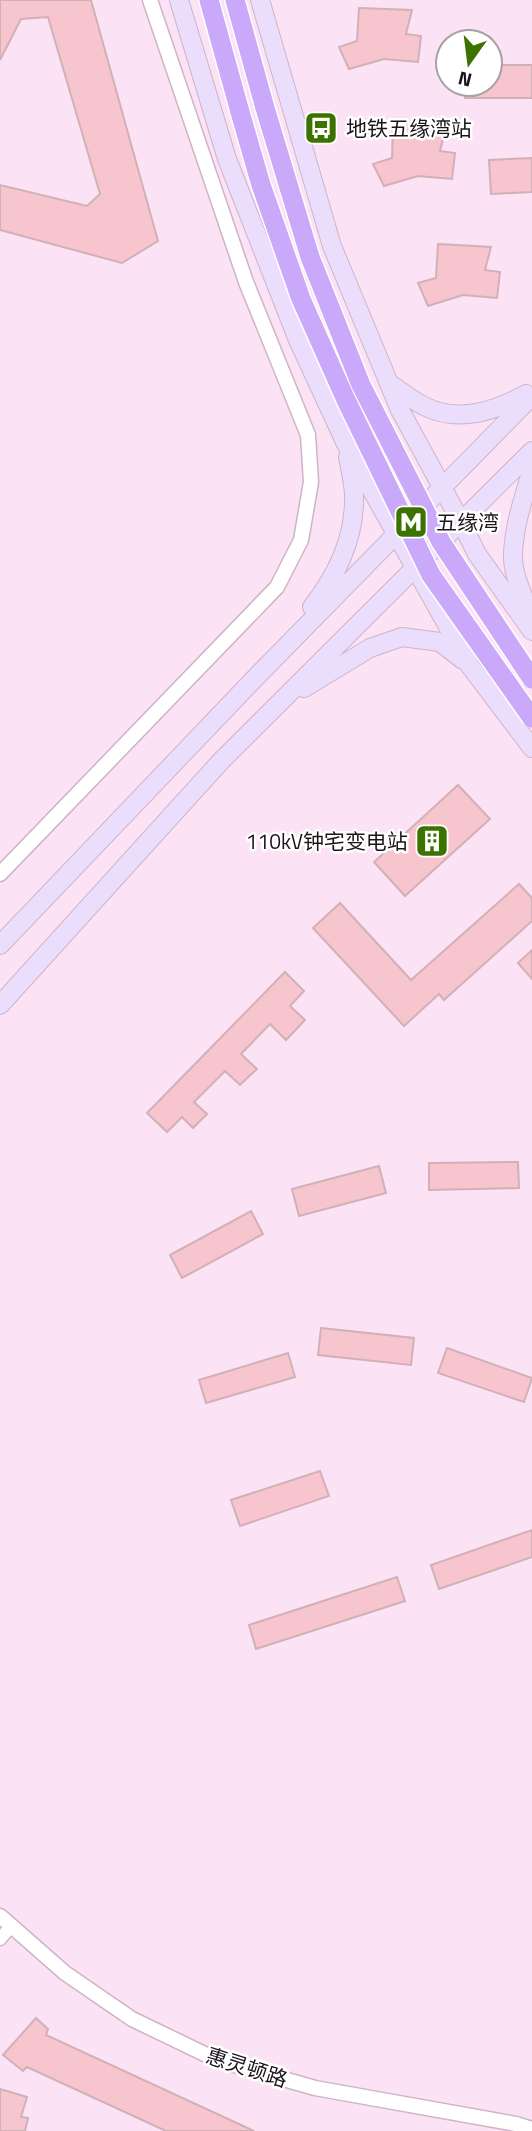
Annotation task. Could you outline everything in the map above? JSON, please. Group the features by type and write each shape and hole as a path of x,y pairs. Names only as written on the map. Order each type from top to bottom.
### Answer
{"highway":[{"path":"198,0 232,82"},
{"path":"209,0 261,186 296,286 345,400 430,575 532,718"},
{"path":"235,0 310,257 361,385 441,542 532,679"},
{"path":"243,0 265,108"}],"main road":[{"path":"179,0 228,159 298,340 346,444 470,666 532,748"},
{"path":"260,0 332,246 400,411 477,554 532,631"},
{"path":"389,383 427,408 458,416 500,409 532,394"},
{"path":"0,945 532,394"},
{"path":"258,675 326,590 347,548 354,496 346,444"},
{"path":"0,1005 221,761 532,451"},
{"path":"532,469 518,515 513,556 523,597 532,616"},
{"path":"275,707 370,648 402,637 440,642 470,666"}],"street":[{"path":"0,874 277,587 302,540 311,482 308,435 246,282 150,0"},
{"name":"惠灵顿路","path":"0,1916 65,1973 132,2019 217,2060 314,2088 532,2129"},
{"path":"0,1939 11,1926"}],"building":[{"path":"0,0 91,0 158,241 122,263 0,230 0,185 87,206 100,194 48,17 21,19 0,60"},
{"path":"359,8 412,10 406,34 421,36 418,62 384,59 349,69 339,47 357,41"},
{"path":"504,65 532,65 532,98 504,98"},
{"path":"393,124 446,128 440,151 455,153 452,179 418,176 384,186 373,164 392,158"},
{"path":"532,158 532,192 491,194 489,160"},
{"path":"438,244 491,247 485,270 500,272 497,298 463,295 428,306 418,283 436,278"},
{"name":"110kV钟宅变电站","path":"458,785 490,819 405,896 374,862"},
{"path":"519,884 532,898 532,921 444,1000 439,994 404,1026 313,928 340,903 411,980"},
{"path":"532,950 532,979 518,963"},
{"path":"285,972 304,991 290,1006 305,1020 286,1040 270,1024 241,1054 257,1069 240,1085 225,1071 194,1102 207,1114 193,1128 182,1117 167,1132 147,1113"},
{"path":"518,1162 519,1188 429,1190 429,1163"},
{"path":"379,1166 386,1193 299,1216 292,1189"},
{"path":"251,1211 263,1234 182,1278 170,1255"},
{"path":"321,1328 414,1338 411,1365 318,1355"},
{"path":"447,1348 532,1378 524,1402 438,1373"},
{"path":"288,1353 295,1377 206,1403 199,1380"},
{"path":"320,1471 329,1496 240,1526 231,1500"},
{"path":"532,1530 532,1557 439,1589 431,1565"},
{"path":"397,1577 405,1601 256,1649 249,1625"},
{"path":"36,2018 48,2029 46,2035 254,2131 166,2131 27,2067 23,2071 3,2055"},
{"path":"0,2089 27,2097 21,2117 28,2118 25,2131 0,2131"}],"place":[{"name":"地铁五缘湾站","path":"321,128"},
{"name":"五缘湾","path":"411,522"},
{"name":"110kV钟宅变电站","path":"432,841"}]}
